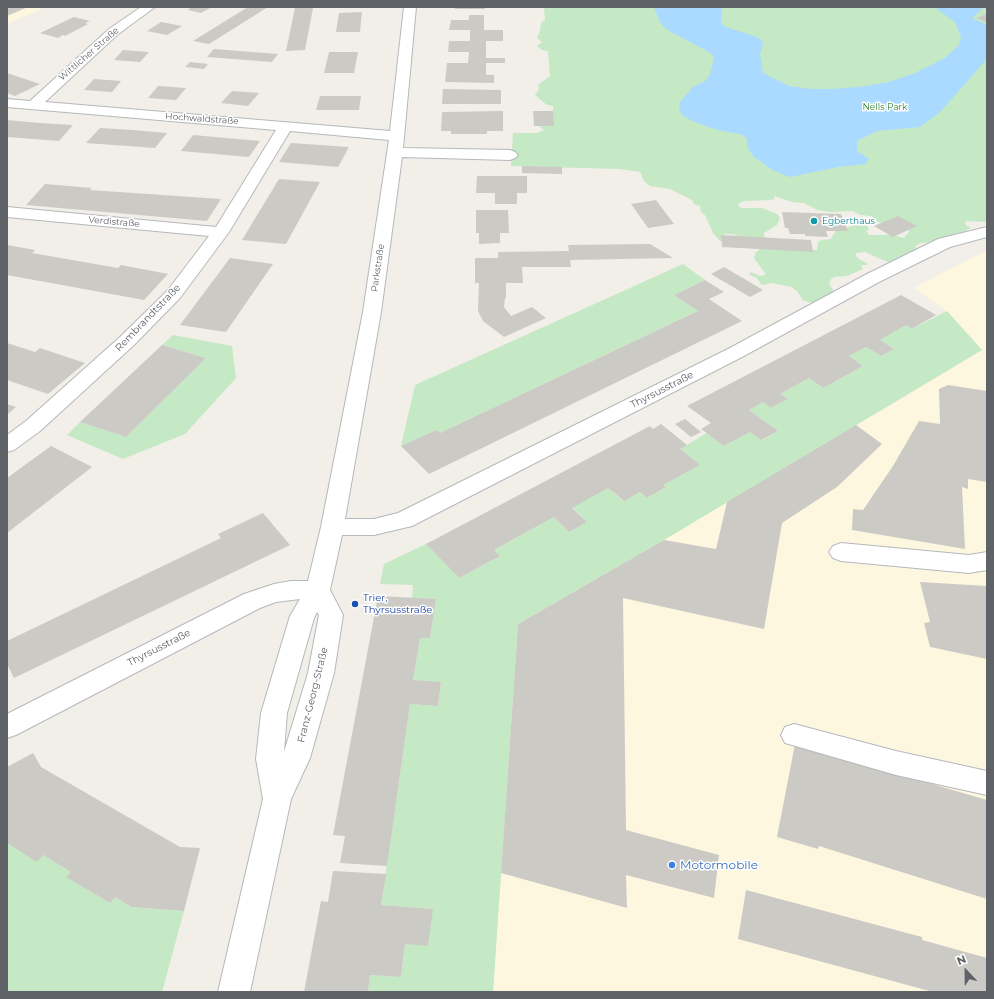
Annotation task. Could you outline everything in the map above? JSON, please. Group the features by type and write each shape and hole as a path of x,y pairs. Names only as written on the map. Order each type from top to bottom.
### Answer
{"street":[{"name":"Wittlicher Straße","path":"32,106 113,32 149,7"},
{"name":"Parkstraße","path":"332,527 372,312 396,144 410,7"},
{"name":"Hochwaldstraße","path":"7,103 286,126 396,144 510,155"},
{"name":"Rembrandtstraße","path":"7,445 33,426 127,341 174,294 221,232 286,126"},
{"name":"Verdistraße","path":"7,212 221,232"},
{"name":"Thyrsusstraße","path":"332,527 374,527 404,520 735,353 873,278 937,246 963,237 987,232"},
{"name":"Franz-Georg-Straße","path":"277,799 270,759 274,713 302,616 318,590 332,527"},
{"path":"841,552 969,564 987,561"},
{"name":"Thyrsusstraße","path":"7,726 252,601 274,593 291,590 318,590"},
{"name":"Franz-Georg-Straße","path":"234,992 277,799 296,758 321,672 331,615 318,590"},
{"path":"794,735 896,763 987,783"}],"shaded area":[{"path":"7,7 46,7 7,24"},
{"path":"987,250 987,992 493,992 518,624 664,540 982,350 947,311 914,288"}],"green space":[{"name":"Nells Park","path":"544,7 987,7 987,222 967,221 965,222 966,225 971,228 965,231 968,233 932,242 920,243 915,247 920,250 894,264 865,252 856,253 856,256 859,259 868,264 861,265 863,269 847,276 834,277 830,280 829,284 834,291 832,294 814,304 803,300 797,291 791,287 773,283 762,285 757,278 750,275 749,274 751,272 760,276 765,275 754,258 756,252 762,248 817,250 818,242 821,240 831,239 836,230 856,224 867,226 869,229 866,231 869,235 893,235 904,238 909,232 908,228 878,222 871,216 860,215 853,211 829,212 817,210 804,203 792,202 774,196 775,199 745,201 739,203 738,205 741,208 762,208 777,214 780,218 777,225 764,233 765,239 725,234 722,236 723,241 720,241 713,233 705,215 701,212 700,206 694,204 692,200 670,189 650,186 644,181 640,172 620,169 511,166 513,133 537,133 544,130 537,124 553,113 553,106 547,105 535,95 539,89 538,85 550,76 548,51 542,50 537,46 542,42 537,38 541,23 545,20"},
{"path":"683,264 705,280 674,295 698,311 440,433 436,430 401,446 415,385"},
{"path":"947,311 982,350 664,540 518,624 493,992 368,992 370,975 401,977 405,944 428,945 432,909 381,905 410,704 438,706 441,683 413,680 420,638 430,638 436,599 412,598 413,585 380,584 384,564 426,544 459,578 500,556 494,550 554,517 569,532 587,522 572,507 608,488 623,501 640,492 647,498 665,488 663,485 699,465 680,449 707,433 724,446 750,432 762,440 778,431 749,410 763,402 772,408 787,399 780,394 809,378 823,388 863,366 849,356 866,347 881,356 894,349 880,340 906,325 912,329"},
{"path":"173,335 232,346 236,378 185,434 123,459 67,435 80,422 126,437 206,358 162,345"},
{"path":"7,843 43,855 71,872 67,877 110,903 115,897 131,907 184,911 162,992 7,992"}],"water":[{"path":"654,7 722,7 721,21 723,26 757,37 763,42 760,55 763,73 789,86 810,89 831,89 858,87 889,82 915,73 945,58 959,45 961,37 955,22 934,7 984,7 972,18 987,25 987,59 940,112 920,127 877,131 857,141 857,151 869,159 865,164 838,167 790,177 774,171 754,157 747,147 747,139 743,135 714,129 692,121 682,115 679,108 680,102 693,87 705,81 710,75 714,57 709,52 664,27 660,22"}],"building":[{"path":"7,7 28,7 7,16"},
{"path":"187,7 212,7 201,13 188,10 190,8"},
{"path":"248,7 268,7 209,44 193,41"},
{"path":"455,7 485,7 485,9 455,9"},
{"path":"295,8 313,8 305,50 286,51"},
{"path":"362,12 360,32 336,32 339,13"},
{"path":"987,14 987,22 976,18"},
{"path":"469,15 484,15 484,30 503,30 503,41 486,41 486,58 505,58 505,63 486,63 486,75 494,75 494,83 445,82 447,63 468,63 469,52 448,52 449,41 470,41 470,30 449,30 451,20 469,20"},
{"path":"74,17 90,21 85,23 88,24 58,38 40,33"},
{"path":"161,22 182,26 167,35 147,31"},
{"path":"214,49 278,54 272,62 207,57"},
{"path":"123,50 149,52 140,62 114,60"},
{"path":"329,52 358,52 354,73 324,73"},
{"path":"190,62 208,64 204,69 185,67"},
{"path":"7,73 40,84 15,96 7,93"},
{"path":"94,79 121,81 112,92 84,90"},
{"path":"158,86 186,88 176,100 148,98"},
{"path":"443,89 501,90 501,104 442,104"},
{"path":"232,91 259,93 248,106 221,103"},
{"path":"320,96 361,96 359,110 316,110"},
{"path":"503,111 503,131 487,131 487,134 451,134 451,131 441,131 442,112"},
{"path":"533,111 553,111 554,126 534,126"},
{"path":"7,120 73,125 59,141 7,137"},
{"path":"100,128 167,133 155,148 86,143"},
{"path":"193,135 260,141 249,157 181,151"},
{"path":"291,143 349,147 338,167 279,162"},
{"path":"522,166 562,167 562,174 522,173"},
{"path":"477,176 527,176 527,193 517,193 517,204 495,204 495,193 476,193"},
{"path":"279,179 320,182 286,244 242,240"},
{"path":"45,184 92,188 90,190 221,199 207,221 26,205"},
{"path":"656,200 674,224 648,228 631,204"},
{"path":"476,210 508,210 509,233 500,233 500,243 479,244 479,233 476,233"},
{"name":"Egberthaus","path":"782,212 841,214 848,231 826,231 828,237 790,234 788,228 785,228"},
{"path":"898,216 917,226 893,237 874,226"},
{"path":"721,235 811,240 813,252 722,247"},
{"path":"650,244 673,258 570,260 571,267 522,267 523,283 506,283 506,298 504,307 511,316 532,307 546,318 504,337 483,321 478,311 479,283 475,283 475,258 498,258 498,252 569,251 568,245"},
{"path":"7,245 35,250 32,253 118,268 121,265 168,274 144,300 7,275"},
{"path":"230,258 273,264 226,332 180,325"},
{"path":"724,267 763,290 750,297 711,274"},
{"path":"705,280 724,292 709,299 742,321 429,474 401,446 436,430 440,433 698,311 674,295"},
{"path":"901,295 936,315 912,329 906,325 880,340 894,349 881,356 866,347 849,356 863,366 823,388 809,378 780,394 788,399 771,408 763,402 749,410 778,431 761,440 750,432 724,446 701,429 711,423 687,406"},
{"path":"7,343 35,352 40,348 85,363 48,394 7,380"},
{"path":"162,345 206,358 126,437 80,422"},
{"path":"948,385 987,391 987,482 968,479 968,489 962,487 965,549 852,530 853,509 863,510 893,466 919,421 940,424 939,389"},
{"path":"7,404 16,407 7,415"},
{"path":"685,419 701,432 691,437 675,424"},
{"path":"661,424 687,445 680,449 700,465 663,485 666,487 647,498 640,492 624,501 608,488 572,508 587,522 569,532 554,517 494,550 500,556 459,578 426,544 650,426 653,429"},
{"path":"856,425 882,444 837,487 782,523 764,629 623,598 626,830 719,855 714,898 626,875 627,908 501,873 518,624 664,540 716,549 727,502"},
{"path":"51,446 92,467 7,533 7,478"},
{"path":"263,513 290,545 14,678 7,664 7,641 221,538 218,534"},
{"path":"920,582 987,586 987,659 930,647 924,623 930,622"},
{"path":"378,596 436,599 430,638 420,638 413,680 441,682 438,706 410,704 387,866 340,863 345,836 333,835"},
{"path":"795,744 987,800 987,899 819,846 818,849 777,837"},
{"path":"33,753 41,767 180,847 200,848 184,911 131,907 115,897 110,903 66,877 71,872 43,855 37,862 7,843 7,767"},
{"path":"333,871 386,874 381,905 433,909 428,946 405,944 401,977 370,975 368,992 304,992 321,901 328,902"},
{"path":"746,890 922,937 922,940 987,958 987,992 933,992 738,939"}],"place":[{"name":"Egberthaus","path":"814,221"},
{"name":"Trier, Thyrsusstraße","path":"355,604"},
{"name":"Motormobile","path":"672,865"}]}
